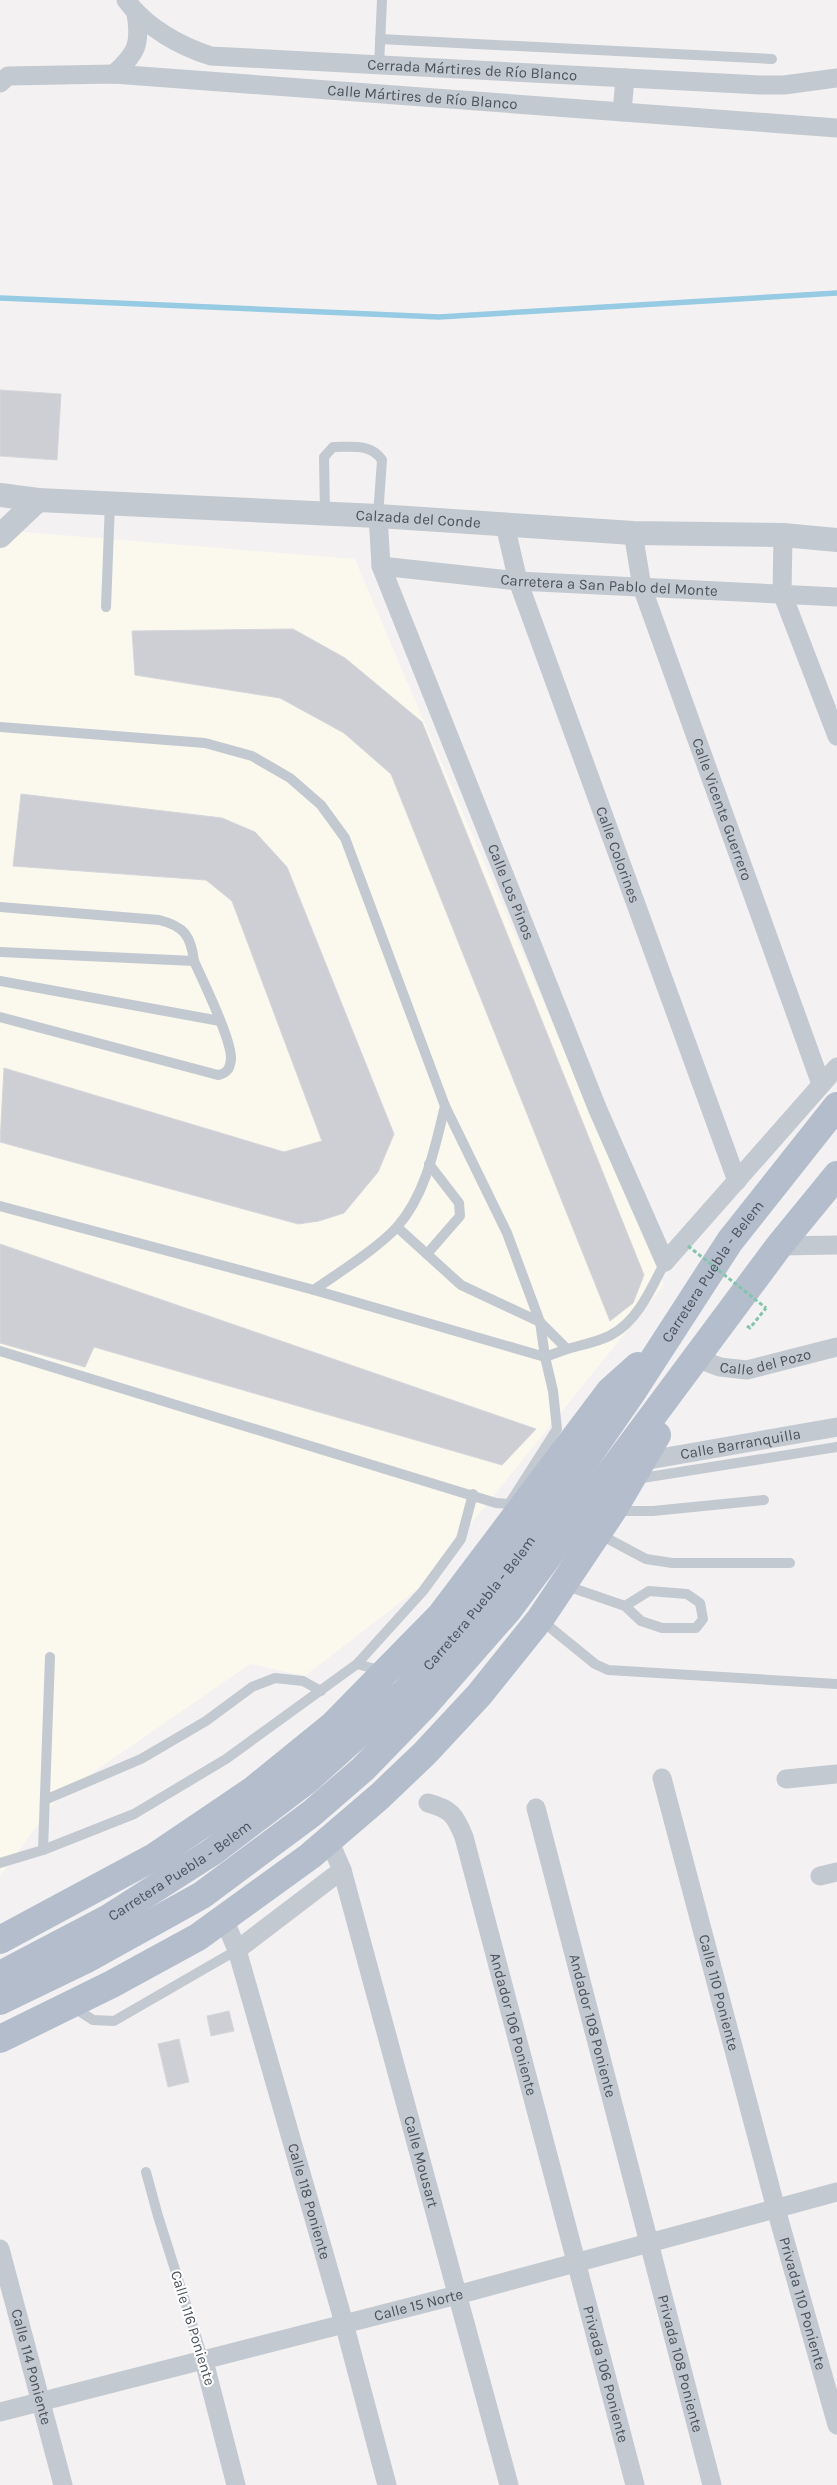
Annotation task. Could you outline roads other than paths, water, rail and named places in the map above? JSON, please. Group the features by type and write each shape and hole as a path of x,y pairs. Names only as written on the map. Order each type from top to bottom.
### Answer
{"main road":[{"name":"Carretera Puebla - Belem","path":"0,1975 107,1919 165,1883 257,1820 344,1750 405,1692 459,1630 521,1553 634,1391 730,1241 837,1106"},
{"name":"Carretera Puebla - Belem","path":"0,2001 85,1960 202,1895 311,1814 363,1769 424,1706 509,1609 779,1246 837,1174"},
{"path":"0,1940 154,1857 253,1790 333,1725 441,1615 489,1555 610,1390 661,1348"},
{"path":"0,2039 70,2005 198,1938 310,1856 425,1753 479,1695 540,1619 598,1534 655,1442 677,1385"}],"street":[{"name":"Cerrada Mártires de Río Blanco","path":"131,7 179,44 210,56 784,85 837,78"},
{"path":"114,74 132,57 137,46 139,34 131,7"},
{"name":"Calle Mártires de Río Blanco","path":"3,78 114,74 837,128"},
{"path":"622,112 625,78"},
{"name":"Calzada del Conde","path":"0,495 38,500 325,513 633,533 783,535 837,540"},
{"path":"0,536 38,500"},
{"name":"Calle Los Pinos","path":"378,516 381,566 595,1102 665,1262"},
{"name":"Calle Colorines","path":"505,525 518,581 737,1181"},
{"name":"Calle Vicente Guerrero","path":"633,533 642,587 821,1084"},
{"path":"783,535 782,594 837,736"},
{"name":"Carretera a San Pablo del Monte","path":"381,566 518,581 837,597"},
{"path":"665,1262 837,1067"},
{"path":"779,1246 837,1244"},
{"name":"Calle del Pozo","path":"696,1358 720,1367 747,1370 837,1347"},
{"name":"Calle Barranquilla","path":"638,1470 837,1427"},
{"path":"786,1779 837,1774"},
{"name":"Calle 110 Poniente","path":"662,1778 776,2209"},
{"name":"Andador 106 Poniente","path":"428,1804 445,1807 456,1819 464,1837 576,2262"},
{"name":"Andador 108 Poniente","path":"536,1808 650,2242"},
{"name":"Calle Mousart","path":"329,1840 342,1870 509,2485"},
{"path":"237,1950 342,1870"},
{"name":"Calle 118 Poniente","path":"224,1919 237,1950 344,2323 387,2485"},
{"name":"Calle 15 Norte","path":"0,2412 457,2295 837,2192"},
{"name":"Privada 110 Poniente","path":"776,2209 837,2425"},
{"name":"Privada 108 Poniente","path":"650,2242 712,2485"},
{"name":"Calle 114 Poniente","path":"0,2249 63,2485"},
{"name":"Privada 106 Poniente","path":"576,2262 634,2485"},
{"name":"Calle 116 Poniente","path":"204,2361 236,2485"}],"lane":[{"path":"379,66 382,0"},
{"path":"380,39 772,59"},
{"path":"325,513 324,457 327,451 333,447 369,448 377,453 382,460 378,516"},
{"path":"106,606 110,503"},
{"path":"0,728 205,744 252,756 290,778 321,805 345,838 445,1106 507,1233 540,1322 545,1357 553,1391 556,1429 509,1504 489,1555"},
{"path":"0,907 159,920 174,923 185,933 192,945 194,961 220,1021 231,1057 229,1069 225,1073 218,1075 0,1016"},
{"path":"0,952 194,961"},
{"path":"0,981 220,1021"},
{"path":"314,1290 397,1227 418,1197 445,1106"},
{"path":"427,1254 460,1216 459,1203 429,1164"},
{"path":"0,1206 314,1290 545,1357 612,1335 631,1318 646,1299 665,1262"},
{"path":"397,1227 461,1285 540,1322 567,1349"},
{"path":"0,1352 473,1494 496,1503 509,1504"},
{"path":"638,1470 837,1447"},
{"path":"0,1863 43,1850 134,1814 226,1759 356,1664 423,1591 461,1539 473,1494"},
{"path":"613,1510 653,1511 764,1500"},
{"path":"598,1534 646,1559 672,1563 790,1563"},
{"path":"563,1585 626,1606 641,1621 662,1628 696,1628 703,1619 700,1603 687,1594 649,1591 626,1606"},
{"path":"540,1619 595,1664 608,1670 837,1684"},
{"path":"43,1850 47,1799 50,1657"},
{"path":"356,1664 386,1672"},
{"path":"47,1799 141,1759 206,1720 252,1688 275,1678 303,1681 321,1691"},
{"path":"70,2005 93,2020 114,2021 237,1950"},
{"name":"Calle 116 Poniente","path":"146,2172 204,2361"}],"waterway":[{"path":"0,298 439,317 837,293"}]}
